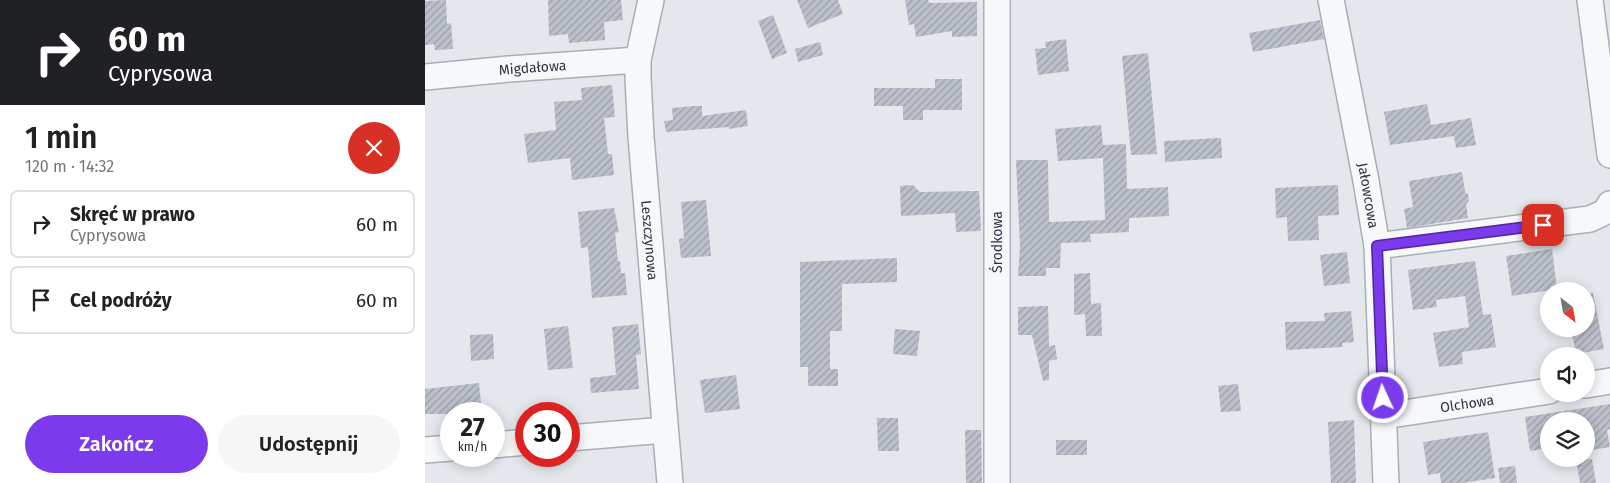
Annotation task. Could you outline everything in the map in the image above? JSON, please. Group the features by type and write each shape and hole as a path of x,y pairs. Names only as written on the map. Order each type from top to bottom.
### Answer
{"street":[{"name":"Leszczynowa","path":"651,0 639,60 641,137 669,483"},
{"name":"Środkowa","path":"997,0 997,483"},
{"name":"Jałowcowa","path":"1331,0 1367,181 1377,246 1386,483"},
{"path":"1590,0 1610,155"},
{"name":"Migdałowa","path":"425,77 509,68 639,60"},
{"path":"1377,246 1590,219 1608,208"},
{"path":"1595,384 1610,381"},
{"name":"Olchowa","path":"1384,416 1540,392"},
{"path":"580,437 665,430"},
{"path":"425,450 440,449"}],"building":[{"path":"446,0 447,24 451,23 453,49 435,50 434,44 425,45 425,1"},
{"path":"548,0 621,0 623,20 604,22 605,40 569,43 568,34 549,36"},
{"path":"797,0 838,0 843,14 808,28"},
{"path":"905,0 928,0 929,3 977,2 977,36 952,37 952,31 916,37 914,24 909,25"},
{"path":"773,15 787,53 772,59 758,21"},
{"path":"1320,20 1324,39 1253,52 1249,33"},
{"path":"1066,39 1069,71 1038,75 1035,49 1046,48 1045,42"},
{"path":"820,42 823,55 798,62 795,49"},
{"path":"1148,53 1157,154 1131,155 1122,56"},
{"path":"935,79 962,79 962,110 923,110 923,120 903,120 903,106 874,106 874,88 935,88"},
{"path":"612,85 615,117 604,118 608,154 612,154 614,175 572,180 570,158 528,163 524,134 556,130 554,102 582,100 581,88"},
{"path":"1427,104 1431,125 1471,118 1476,145 1456,148 1454,136 1390,145 1384,112"},
{"path":"702,106 702,116 746,110 748,126 729,129 729,127 666,132 664,121 673,120 672,108"},
{"path":"1101,125 1103,145 1126,144 1127,189 1168,187 1169,216 1129,218 1129,232 1090,234 1091,242 1061,243 1060,268 1046,268 1046,276 1018,276 1020,247 1016,160 1048,160 1049,222 1105,220 1103,158 1058,161 1055,129"},
{"path":"1221,138 1222,158 1165,162 1164,141"},
{"path":"1462,172 1465,192 1468,194 1469,201 1466,204 1468,218 1407,228 1404,209 1413,207 1409,181"},
{"path":"913,185 920,192 979,191 981,231 956,232 955,213 901,216 900,186"},
{"path":"1338,185 1339,215 1318,216 1319,240 1288,241 1287,217 1276,218 1275,188"},
{"path":"706,200 711,256 681,258 679,239 684,238 681,202"},
{"path":"614,208 619,232 615,233 618,261 620,261 621,273 625,273 627,295 592,298 588,247 581,248 578,212"},
{"path":"1552,249 1556,282 1540,282 1540,292 1512,296 1506,256"},
{"path":"1347,252 1350,283 1324,286 1320,255"},
{"path":"897,258 897,282 842,284 842,331 830,331 830,369 838,369 838,386 808,386 808,367 800,367 800,262"},
{"path":"1475,261 1483,315 1491,314 1496,347 1462,352 1463,364 1439,367 1433,333 1469,327 1465,296 1436,300 1437,307 1413,310 1408,270"},
{"path":"1090,273 1091,304 1101,303 1102,336 1086,336 1085,314 1074,315 1074,274"},
{"path":"1595,303 1604,349 1595,351 1595,347 1575,347 1573,338 1595,338"},
{"path":"1048,306 1049,346 1055,345 1057,359 1049,361 1049,380 1043,381 1032,335 1018,335 1018,307"},
{"path":"1351,311 1354,342 1342,343 1343,347 1286,350 1285,322 1325,321 1324,313"},
{"path":"638,324 641,354 636,355 639,389 591,393 590,378 616,375 612,327"},
{"path":"568,326 573,368 548,370 544,329"},
{"path":"895,329 920,331 917,356 893,354"},
{"path":"493,334 494,359 471,361 470,335"},
{"path":"736,375 740,409 705,413 700,380"},
{"path":"479,383 481,402 440,402 440,414 425,414 425,389"},
{"path":"1238,384 1241,411 1221,412 1218,386"},
{"path":"1610,404 1610,429 1607,430 1610,447 1595,450 1595,412 1558,412"},
{"path":"1540,415 1540,449 1530,451 1525,417"},
{"path":"877,418 898,418 899,451 878,451"},
{"path":"1354,420 1356,483 1331,483 1328,422"},
{"path":"965,430 981,430 982,483 966,483"},
{"path":"1488,432 1495,478 1462,483 1441,483 1440,473 1428,475 1423,442"},
{"path":"1056,440 1087,440 1087,455 1056,455"},
{"path":"1515,466 1517,483 1500,483 1498,468"},
{"path":"1577,467 1593,467 1596,483 1580,483"}],"route":[{"path":"1383,398 1377,246 1543,225"}]}
